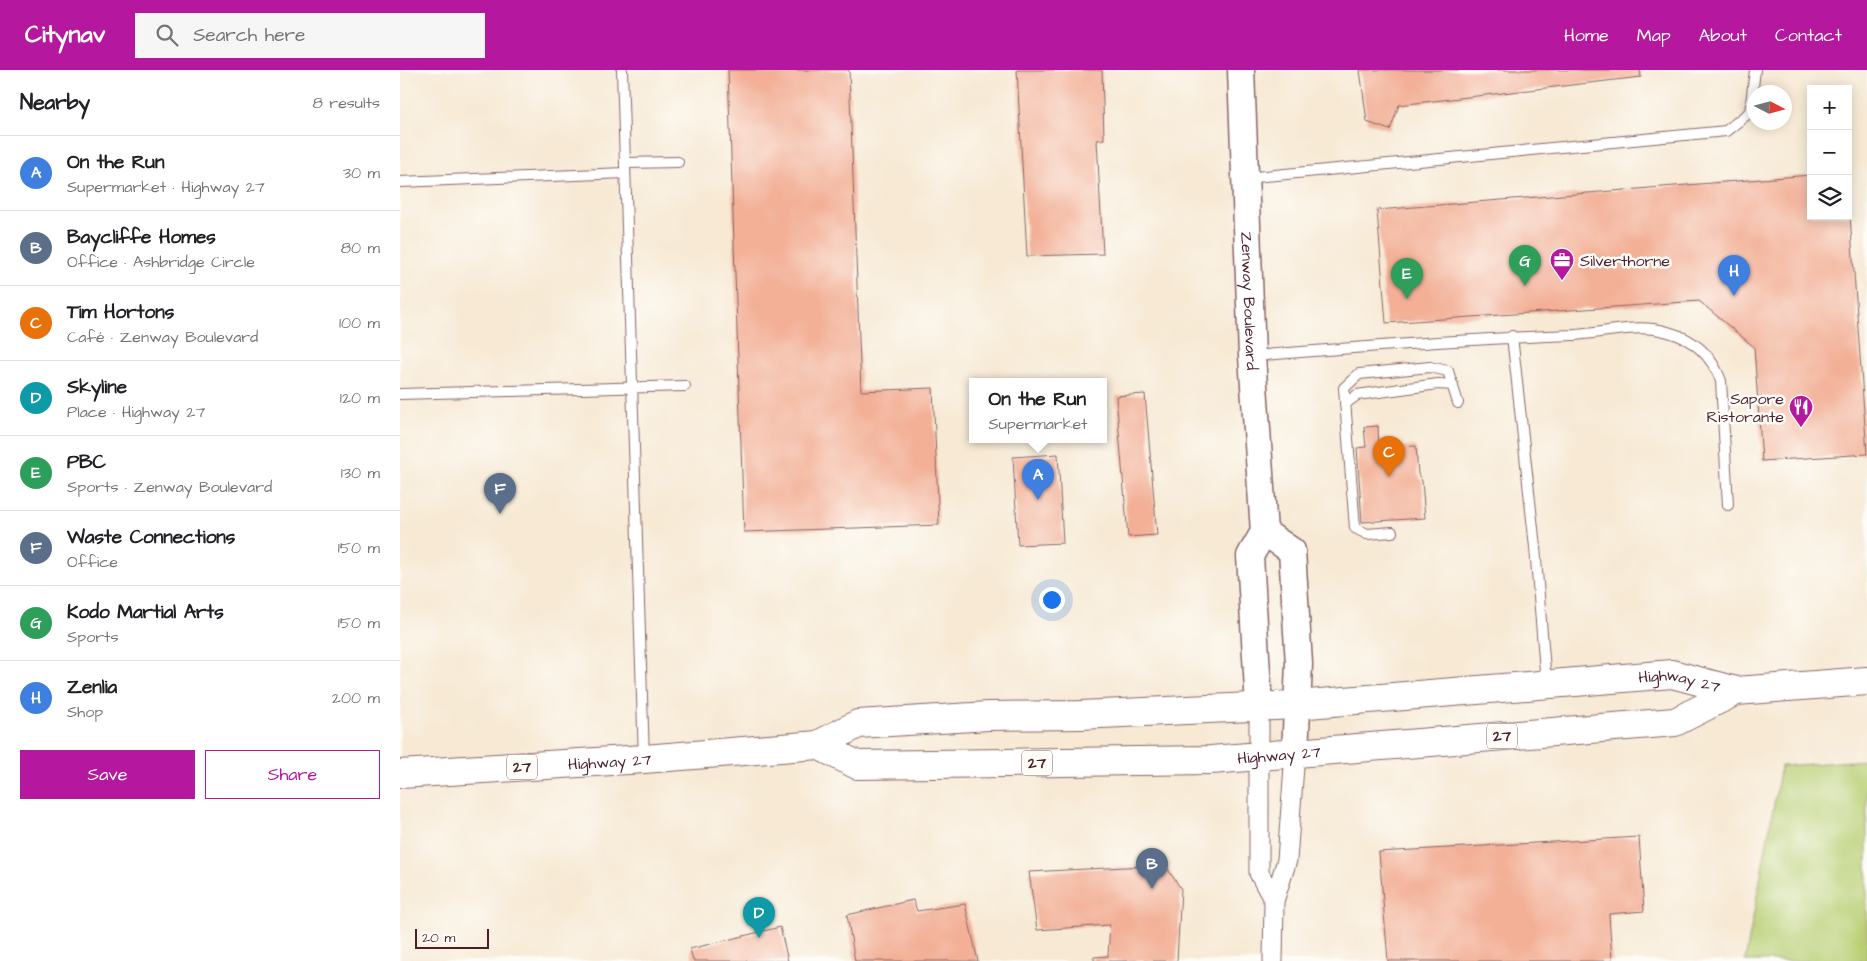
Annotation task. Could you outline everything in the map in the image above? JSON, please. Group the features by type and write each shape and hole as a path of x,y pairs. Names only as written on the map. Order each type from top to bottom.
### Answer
{"main road":[{"name":"Highway 27","path":"400,774 644,759 818,745 858,724 989,716 1080,715 1296,705 1672,674 1736,691 1867,680"},
{"name":"Highway 27","path":"818,745 857,765 1212,760 1675,722 1736,691"}],"street":[{"name":"Zenway Boulevard","path":"1241,70 1252,356 1264,532"},
{"path":"1273,961 1274,901 1287,860 1299,664 1292,551 1264,532 1250,556 1259,707 1259,873 1274,901"}],"lane":[{"path":"622,70 644,759"},
{"path":"1245,178 1726,130 1750,112 1755,70"},
{"path":"400,182 625,168 678,162"},
{"path":"1252,356 1612,330 1668,332 1699,347 1716,365 1721,381 1728,505"},
{"path":"1512,336 1535,546 1546,683"},
{"path":"1392,532 1367,534 1355,528 1344,388 1359,374 1430,367 1448,371 1458,403"},
{"path":"1346,404 1357,395 1438,384 1453,385"},
{"path":"400,394 686,386"}],"green space":[{"path":"1867,760 1867,961 1745,961 1781,766"}],"building":[{"path":"728,70 849,70 861,391 933,388 939,525 744,532"},
{"path":"1017,70 1102,70 1104,139 1097,140 1103,254 1027,256"},
{"path":"1360,70 1640,70 1641,77 1399,105 1390,130 1367,122"},
{"path":"1807,175 1807,220 1850,220 1867,454 1762,461 1754,347 1699,301 1386,323 1377,210"},
{"path":"1145,394 1157,535 1128,537 1116,396"},
{"path":"1378,426 1379,448 1416,446 1418,474 1422,481 1425,518 1362,522 1357,448 1366,447 1364,427"},
{"path":"1058,454 1063,543 1018,545 1013,457"},
{"path":"1639,837 1644,911 1609,914 1612,961 1388,961 1379,852"},
{"path":"1165,865 1181,889 1177,961 1094,961 1094,957 1108,956 1110,925 1037,930 1029,872"},
{"path":"913,900 917,911 965,904 978,961 855,961 847,915"},
{"path":"780,927 788,961 693,961 690,949"}],"place":[{"name":"Silverthorne","path":"1562,281"},
{"name":"Kodo Martial Arts","path":"1525,286"},
{"name":"Zenlia","path":"1734,296"},
{"name":"PBC","path":"1407,299"},
{"name":"Sapore Ristorante","path":"1801,428"},
{"name":"Tim Hortons","path":"1389,477"},
{"name":"On the Run","path":"1038,500"},
{"name":"Waste Connections","path":"500,514"},
{"name":"Baycliffe Homes","path":"1152,889"},
{"name":"Skyline","path":"759,938"}]}
